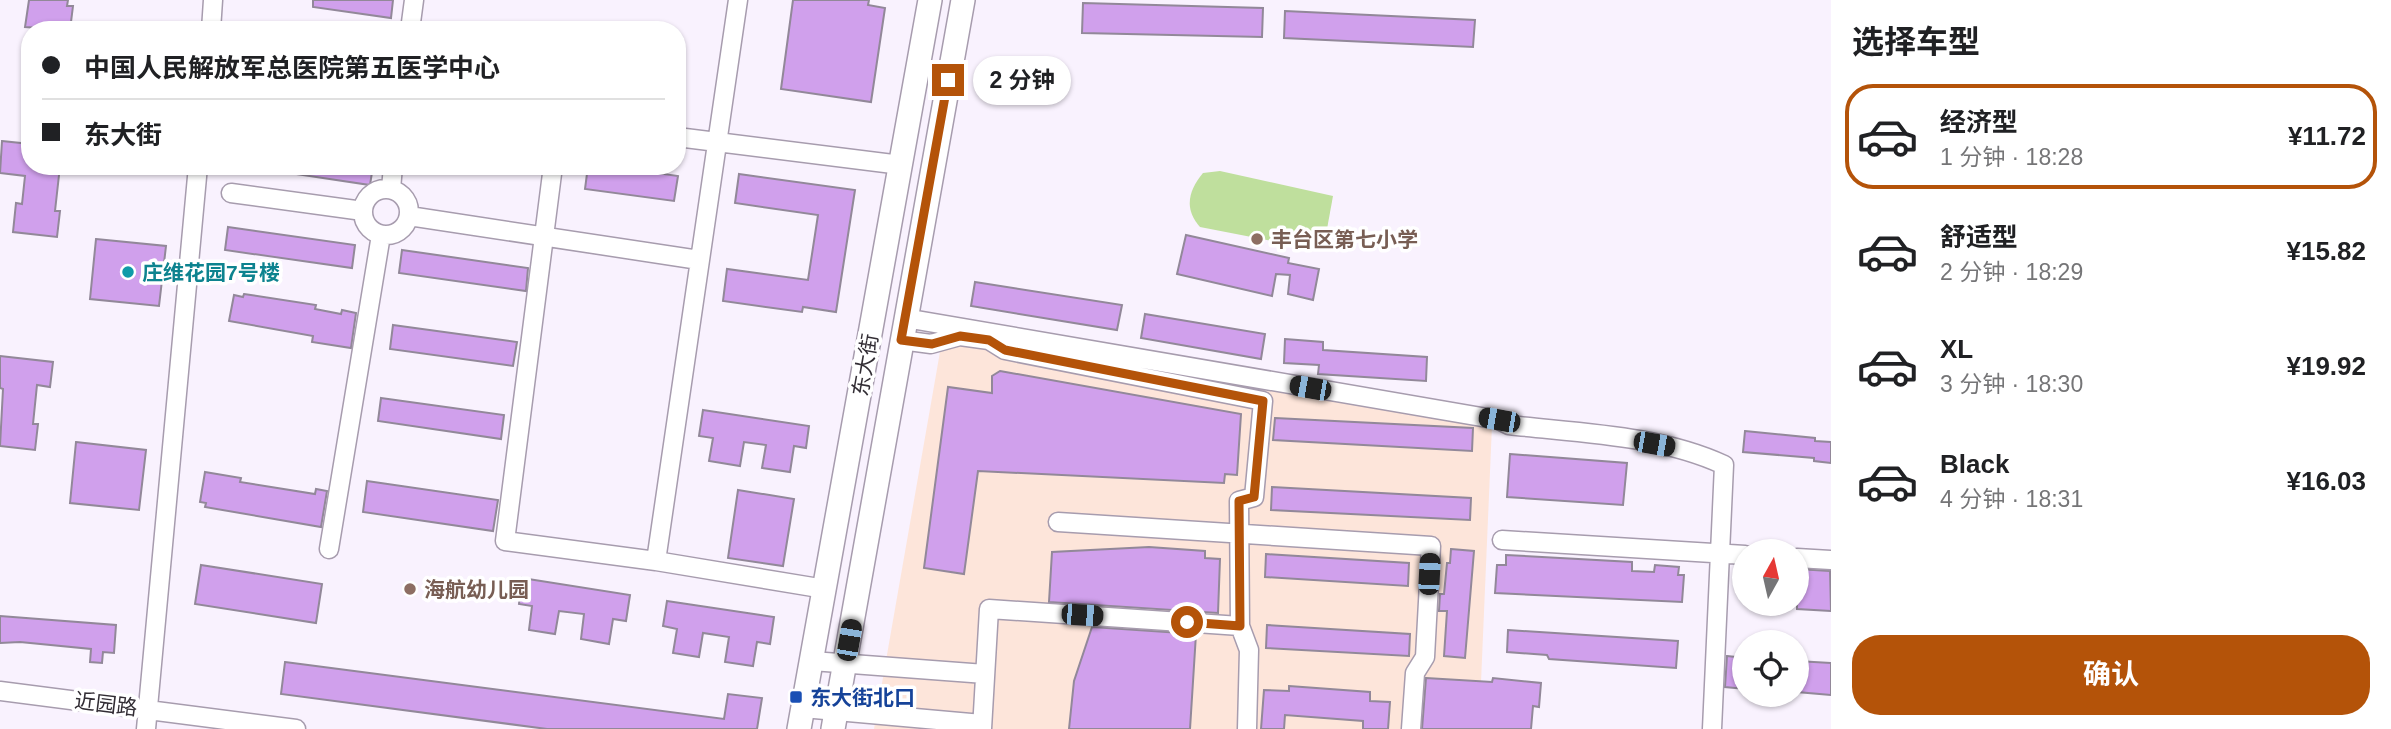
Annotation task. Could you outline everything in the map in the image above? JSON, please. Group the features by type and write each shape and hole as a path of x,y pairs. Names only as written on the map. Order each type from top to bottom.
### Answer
{"main road":[{"name":"东大街","path":"801,719 930,0"},
{"name":"东大街","path":"835,720 963,0"}],"street":[{"path":"212,21 214,0"},
{"path":"411,21 414,0"},
{"path":"656,561 738,0"},
{"path":"686,138 901,165"},
{"path":"146,729 197,175"},
{"path":"391,189 392,175"},
{"path":"552,175 505,541 656,561 825,589"},
{"path":"391,189 404,196 408,202 409,216 407,223 396,233 381,234 368,226 363,211 365,203 375,191 391,189"},
{"path":"231,193 363,211"},
{"path":"409,216 699,260"},
{"path":"329,549 381,234"},
{"path":"903,329 932,344 960,336 989,340 1005,350 1263,401 1254,497 1239,501 1240,626 1249,650 1247,729"},
{"path":"903,329 1499,420 1509,425 1612,437 1695,452 1724,465 1712,729"},
{"path":"1058,522 1431,547 1424,657 1415,673 1411,729"},
{"path":"1502,540 1732,554"},
{"path":"1810,559 1831,560"},
{"path":"801,719 982,727 989,608 1240,626"},
{"path":"812,661 985,674"},
{"name":"近园路","path":"0,691 296,729"}],"shaded area":[{"path":"944,329 1492,425 1479,729 874,729"}],"green space":[{"path":"1220,171 1333,196 1323,251 1200,227 1190,207 1191,193 1203,173"}],"building":[{"path":"29,0 68,0 67,6 73,6 71,21 26,21"},
{"path":"313,0 393,0 391,18 313,7"},
{"path":"793,0 869,0 868,5 885,8 871,102 781,89"},
{"path":"1083,3 1263,8 1262,37 1082,33"},
{"path":"1285,11 1475,20 1473,47 1284,38"},
{"path":"2,141 21,143 21,175 59,175 55,211 60,211 57,237 13,232 16,203 22,204 25,176 0,173"},
{"path":"739,174 855,190 836,312 803,307 802,312 723,301 727,269 808,280 818,215 735,203"},
{"path":"302,175 372,175 370,185"},
{"path":"587,175 678,176 674,201 585,189"},
{"path":"228,227 355,245 352,268 225,250"},
{"path":"1186,235 1289,258 1288,263 1319,269 1313,300 1288,294 1290,275 1276,274 1272,296 1177,274"},
{"name":"庄维花园7号楼","path":"96,239 166,246 159,306 90,299"},
{"path":"402,250 528,268 526,291 399,273"},
{"path":"975,282 1122,305 1117,330 971,306"},
{"path":"244,294 316,305 315,309 341,314 342,310 356,313 351,348 312,342 313,336 229,321 234,295 243,297"},
{"path":"1145,314 1265,334 1261,359 1141,338"},
{"path":"393,325 517,342 513,366 390,349"},
{"path":"1285,339 1323,342 1323,350 1427,357 1426,381 1318,374 1319,365 1284,363"},
{"path":"0,356 53,362 50,387 37,385 33,424 38,424 35,450 0,446 3,389 0,388"},
{"path":"1000,371 1241,414 1237,475 1225,474 1224,483 978,471 964,574 924,568 948,387 992,393 992,376"},
{"path":"381,398 504,415 501,439 378,421"},
{"path":"703,410 809,426 806,448 794,446 790,472 762,468 766,445 744,442 740,466 709,461 713,438 699,436"},
{"path":"1275,418 1473,428 1472,451 1273,440"},
{"path":"1745,431 1831,442 1831,463 1814,461 1814,458 1743,452"},
{"path":"76,442 146,450 139,510 70,503"},
{"path":"1510,454 1627,463 1623,505 1507,497"},
{"path":"205,472 241,478 240,482 315,494 316,489 327,491 321,527 205,507 206,503 200,502"},
{"path":"367,481 498,500 493,531 363,512"},
{"path":"1272,487 1471,498 1470,520 1271,510"},
{"path":"738,490 794,499 783,566 728,558"},
{"path":"1149,547 1205,551 1205,558 1220,559 1218,613 1049,602 1052,552"},
{"path":"1451,549 1474,551 1465,658 1444,656 1447,611 1439,611 1440,594 1444,594"},
{"path":"1266,554 1409,563 1408,586 1265,577"},
{"path":"1506,555 1632,562 1632,571 1654,572 1655,565 1679,567 1678,575 1684,575 1682,602 1495,593 1497,565 1506,565"},
{"path":"201,565 322,584 316,623 195,604"},
{"path":"1810,570 1830,571 1831,611 1810,610"},
{"path":"522,578 630,595 626,621 613,619 609,644 581,639 584,614 559,611 555,634 529,630 532,606 519,604"},
{"path":"667,601 774,617 770,644 757,642 753,666 725,662 729,637 703,633 699,657 673,653 677,629 663,626"},
{"path":"0,616 116,625 114,653 103,652 102,663 90,662 91,649 20,642 0,643"},
{"path":"1267,625 1410,634 1409,656 1266,648"},
{"path":"1092,627 1196,634 1190,729 1069,729 1074,681"},
{"path":"1508,630 1678,641 1676,668 1549,659 1547,655 1507,652"},
{"path":"1727,656 1732,657 1732,688 1725,687"},
{"path":"285,662 724,719 728,694 762,698 757,729 547,729 281,694"},
{"path":"1809,662 1831,663 1831,695 1809,693"},
{"path":"1426,678 1492,682 1493,678 1541,683 1539,707 1533,706 1531,729 1422,729"},
{"path":"1289,686 1370,692 1370,701 1390,702 1388,729 1363,729 1363,721 1285,715 1284,729 1261,729 1264,690 1289,691"}],"place":[{"name":"丰台区第七小学","path":"1257,239"},
{"name":"庄维花园7号楼","path":"128,272"},
{"name":"海航幼儿园","path":"410,589"},
{"name":"东大街北口","path":"796,697"}],"route":[{"path":"948,80 901,340 932,344 960,336 989,340 1005,350 1263,401 1254,497 1239,501 1240,626 1187,622"}]}
